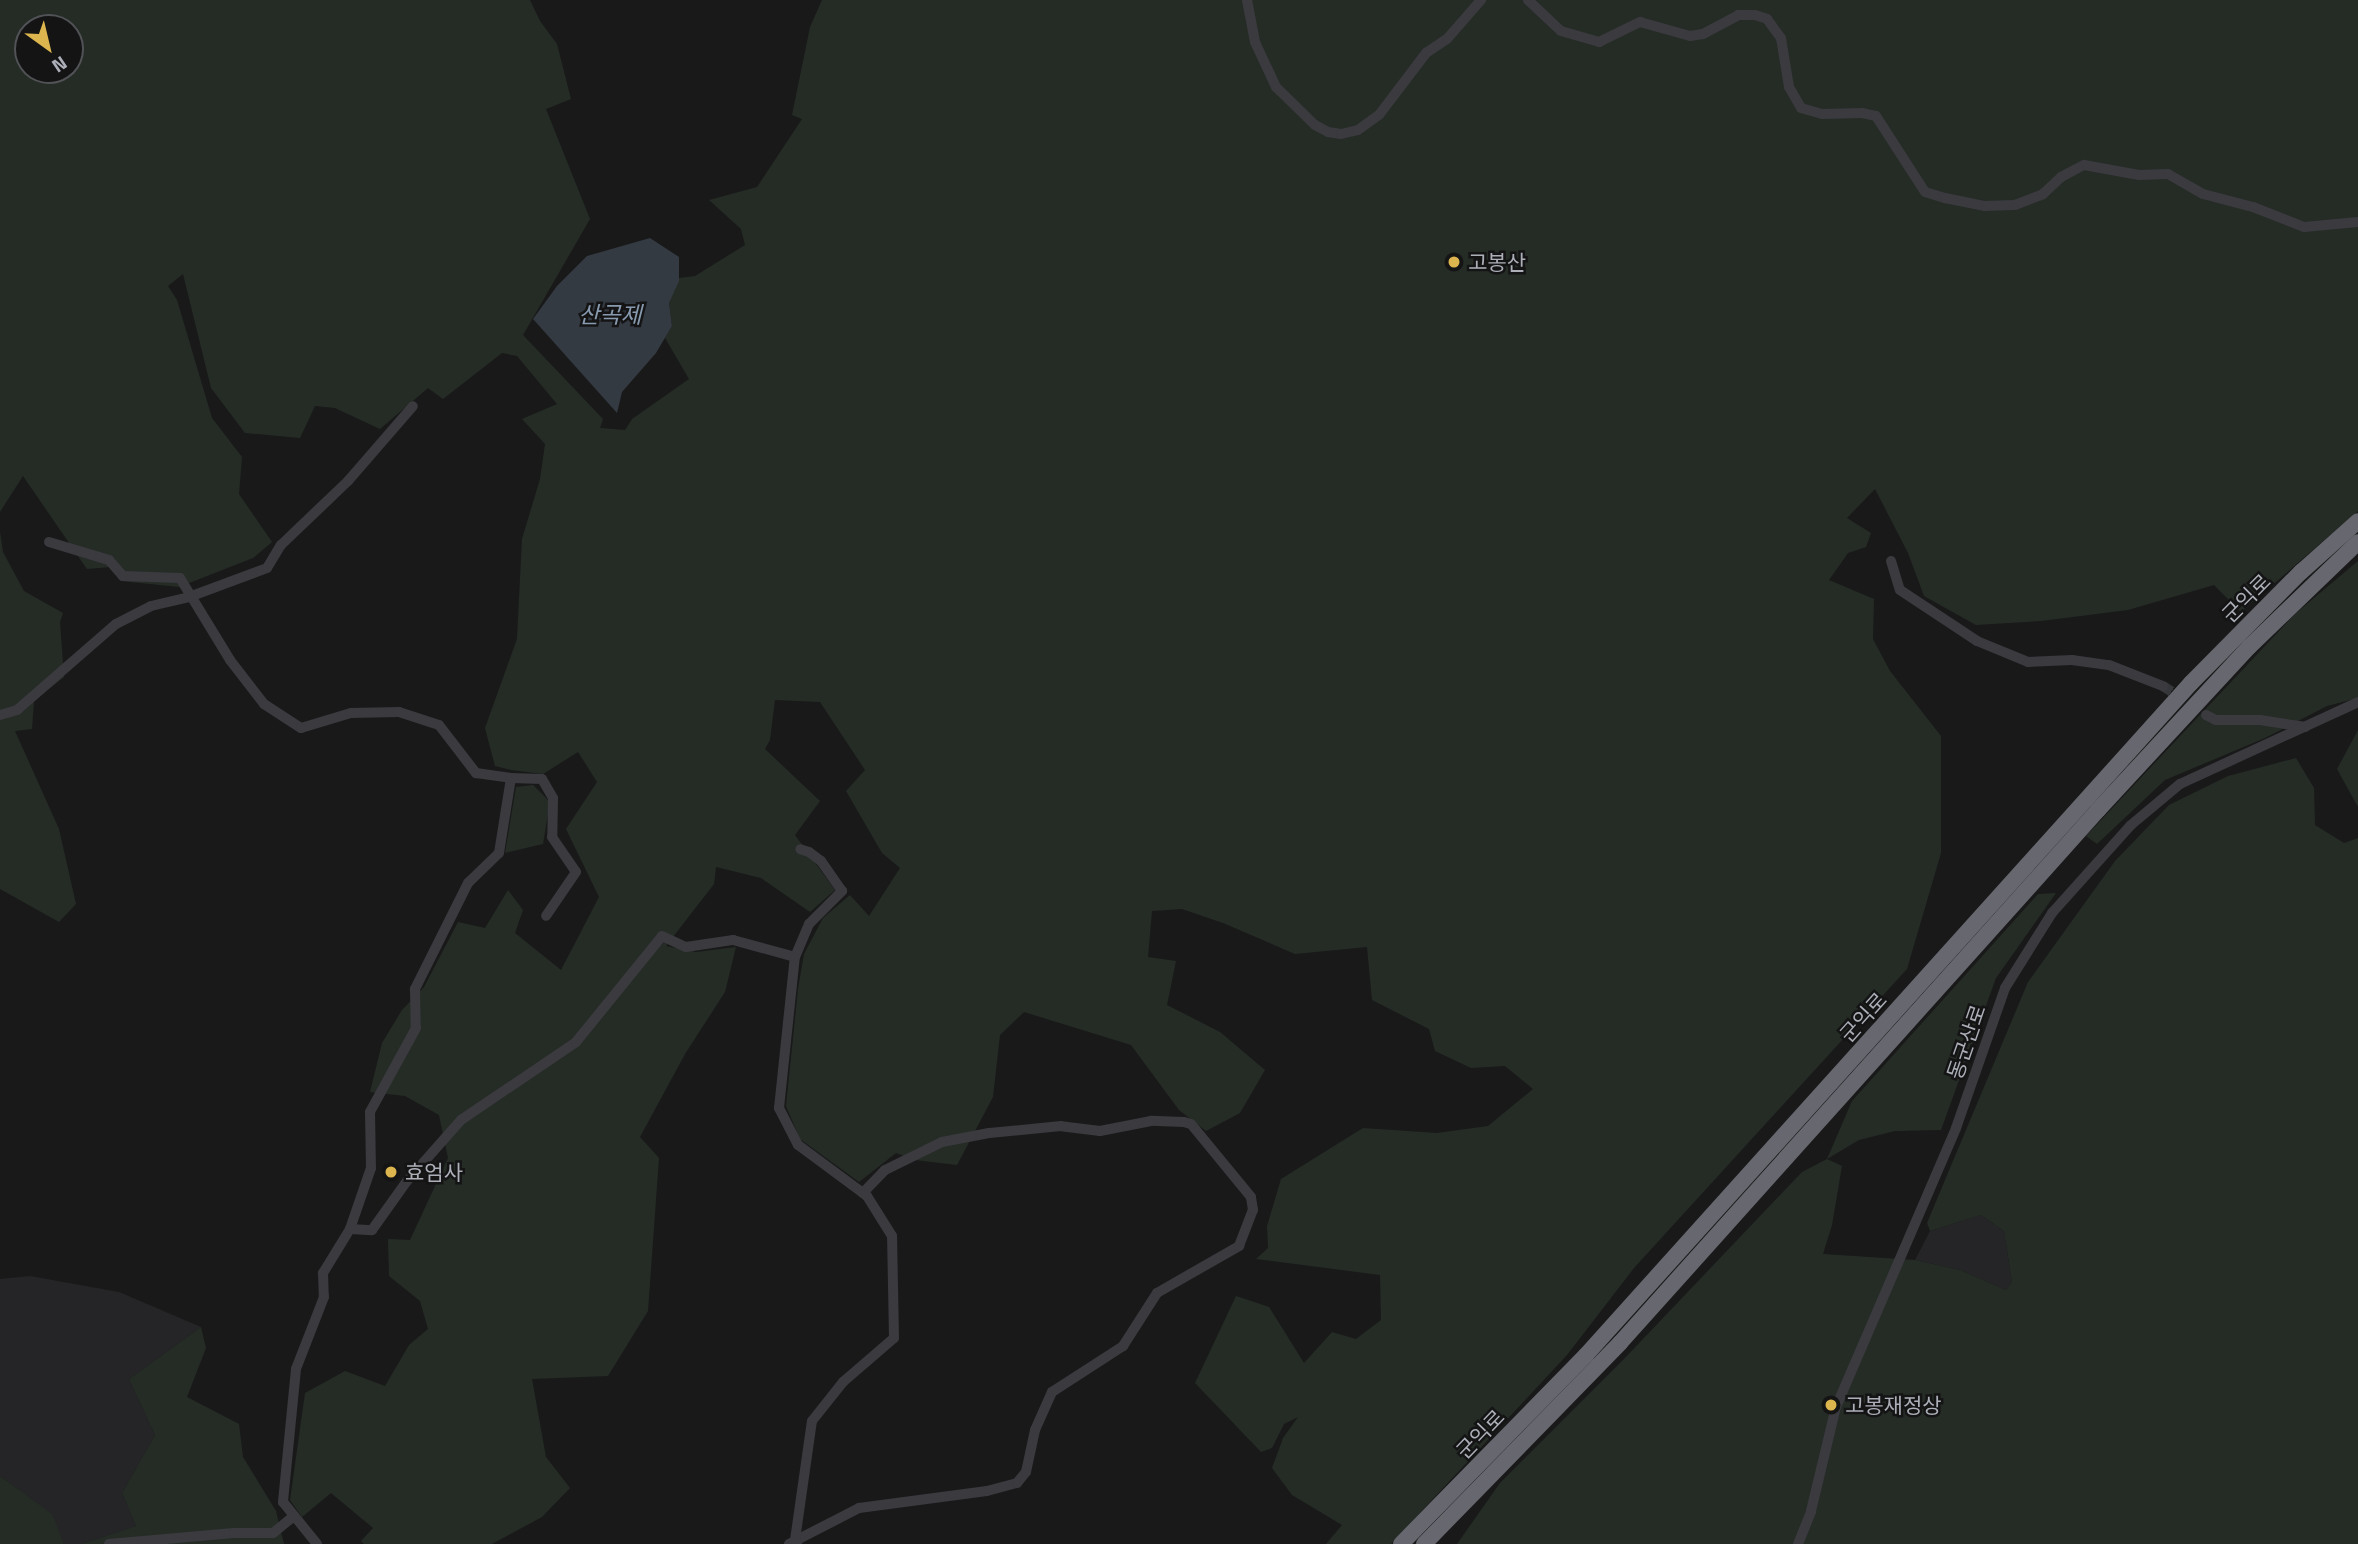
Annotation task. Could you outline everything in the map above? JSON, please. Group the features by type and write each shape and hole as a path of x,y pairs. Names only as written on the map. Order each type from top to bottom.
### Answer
{"highway":[{"name":"군익로","path":"1401,1544 1586,1354 2192,683 2301,572 2358,521"},
{"name":"군익로","path":"1424,1544 1620,1343 2098,810 2249,647 2358,542"}],"street":[{"path":"1247,0 1255,42 1276,87 1315,125 1328,132 1341,134 1358,130 1379,115 1426,54 1447,39 1481,0"},
{"path":"1528,0 1561,31 1599,42 1640,22 1690,37 1703,34 1738,15 1755,15 1767,19 1781,38 1789,87 1801,108 1822,114 1862,113 1876,116 1925,192 1945,198 1985,206 2015,205 2043,194 2061,177 2084,165 2128,174 2168,174 2203,194 2253,207 2304,227 2358,222"},
{"path":"0,715 17,710 116,624 151,607 189,597 267,568 281,545 348,481 413,406"},
{"path":"49,542 109,560 123,576 180,578 189,597 230,660 264,704 301,728 351,713 400,712 439,725 476,773 542,779 553,798 552,837 576,872 547,916"},
{"path":"1891,561 1900,590 1977,641 2028,662 2072,660 2109,665 2163,686"},
{"name":"동군산로","path":"1798,1544 1811,1511 1836,1407 1956,1128 2005,988 2025,954 2052,914 2123,834 2180,784 2358,702"},
{"path":"2206,715 2216,720 2260,720 2305,727"},
{"path":"317,1544 283,1502 296,1368 324,1297 323,1273 350,1229 371,1168 370,1112 416,1028 415,989 468,883 499,853 511,778"},
{"path":"794,1543 812,1421 843,1382 894,1338 892,1236 863,1192 798,1145 779,1108 795,957 809,925 842,891 821,861 800,849"},
{"path":"350,1229 372,1230 407,1181 461,1120 576,1042 662,936 686,947 733,940 795,957"},
{"path":"794,1543 859,1508 987,1491 1017,1483 1026,1472 1035,1430 1052,1392 1124,1346 1157,1293 1239,1246 1253,1210 1251,1197 1191,1124 1184,1122 1151,1121 1100,1131 1061,1126 989,1133 942,1142 885,1170 863,1192"},
{"path":"109,1544 234,1533 273,1533 295,1516"}],"shaded area":[{"path":"0,0 530,0 540,21 557,44 571,99 546,109 590,219 523,335 603,419 600,428 625,430 632,419 689,379 665,338 672,326 669,303 679,278 695,276 745,245 741,229 709,200 757,187 802,119 792,115 810,27 822,0 2358,0 2358,511 2241,612 2214,585 2128,610 2041,621 1976,625 1924,596 1908,553 1875,489 1847,518 1871,533 1866,547 1848,553 1829,580 1874,599 1873,639 1890,671 1941,736 1941,853 1907,969 1634,1268 1567,1355 1391,1544 1326,1544 1342,1525 1292,1495 1272,1468 1283,1438 1298,1417 1284,1424 1272,1448 1261,1452 1195,1383 1236,1296 1269,1307 1304,1363 1332,1332 1356,1339 1381,1320 1380,1275 1256,1259 1268,1248 1267,1226 1281,1179 1363,1128 1437,1133 1488,1126 1533,1089 1505,1066 1471,1068 1435,1051 1429,1029 1372,1000 1367,947 1295,954 1223,923 1182,909 1152,911 1148,957 1176,961 1167,1005 1220,1032 1265,1070 1240,1113 1206,1131 1179,1110 1131,1045 1024,1012 1000,1035 993,1097 957,1165 915,1160 896,1153 859,1182 800,1139 786,1106 798,989 804,954 823,918 850,895 869,916 900,868 882,853 846,791 865,770 820,702 775,700 770,740 765,749 820,801 795,835 835,890 810,912 761,878 716,867 714,884 666,946 696,952 736,947 725,992 685,1054 640,1137 659,1158 648,1311 608,1376 532,1379 546,1457 570,1488 542,1517 492,1544 364,1544 361,1541 373,1528 331,1493 302,1517 290,1500 305,1393 345,1371 385,1386 409,1345 428,1329 420,1301 389,1276 388,1239 410,1240 448,1158 439,1115 405,1096 370,1092 382,1043 402,1010 424,987 458,922 485,928 508,890 523,910 515,933 561,970 599,897 566,829 597,782 578,752 543,774 495,766 485,728 517,639 522,539 540,479 545,444 522,419 557,404 517,356 502,353 443,399 428,388 380,429 335,408 315,406 300,438 245,433 211,388 183,274 168,286 177,300 212,418 242,457 239,494 272,542 253,558 179,587 121,581 111,567 87,569 23,476 0,512"},
{"path":"0,532 3,552 24,591 63,613 60,622 64,677 34,701 32,729 15,731 59,829 76,904 59,922 0,889"},
{"path":"2358,561 2358,698 2327,706 2265,738 2165,780 2097,844 2086,836 2295,614"},
{"path":"2358,730 2358,807 2337,769"},
{"path":"2296,758 2314,788 2315,825 2344,843 2358,838 2358,1544 1457,1544 1500,1483 1623,1360 1802,1172 1827,1159 1842,1166 1832,1225 1823,1254 1915,1260 1960,1270 2006,1290 2012,1282 2004,1231 1981,1215 1930,1231 1927,1223 2028,982 2115,861 2169,805 2228,776"},
{"path":"533,785 550,802 543,844 505,853 516,787"},
{"path":"2056,893 1996,978 1941,1130 1895,1131 1859,1140 1827,1159 1852,1101 2038,894"},
{"path":"1981,1215 2004,1231 2012,1282 2006,1290 1960,1270 1915,1260 1930,1231"},
{"path":"30,1276 119,1292 201,1327 129,1379 155,1435 122,1493 136,1526 82,1544 64,1544 51,1514 0,1476 0,1279"},
{"path":"201,1327 206,1348 187,1397 239,1424 243,1457 276,1511 284,1544 82,1544 136,1526 122,1493 155,1435 129,1379"},
{"path":"0,1476 52,1514 64,1544 0,1544"}],"water":[{"name":"산곡제","path":"650,238 679,257 679,281 669,303 672,326 656,353 622,392 617,413 533,319 557,286 587,256"}],"tunnel":[{"path":"2163,686 2198,709"}],"place":[{"name":"고봉산","path":"1454,262"},
{"name":"효엄사","path":"391,1172"},
{"name":"고봉재정상","path":"1831,1405"}]}
